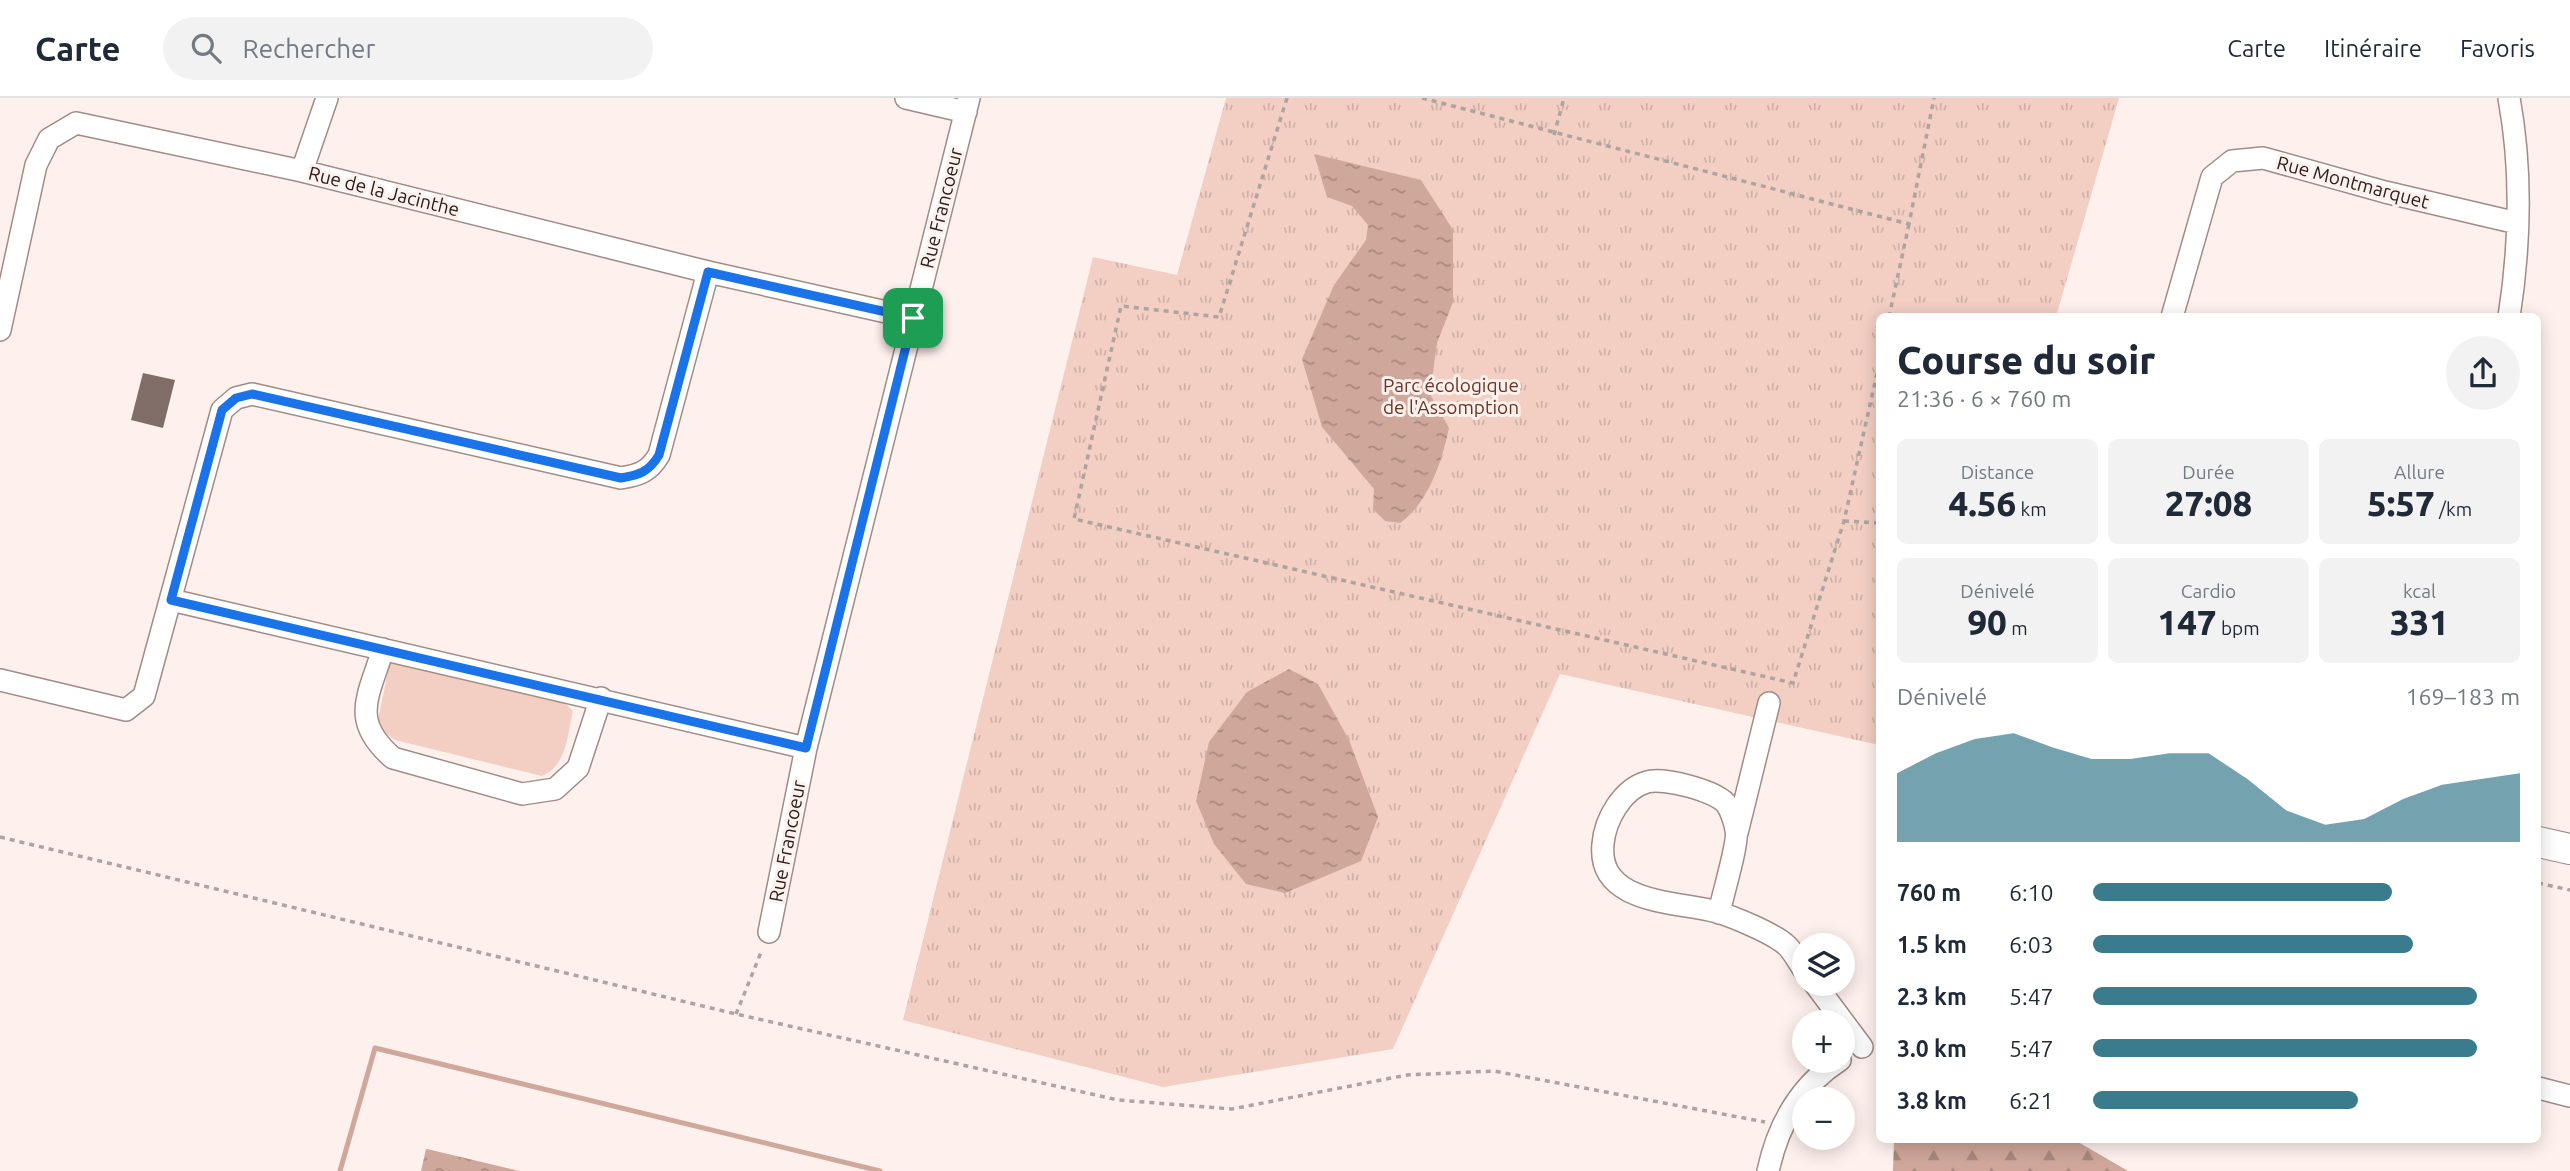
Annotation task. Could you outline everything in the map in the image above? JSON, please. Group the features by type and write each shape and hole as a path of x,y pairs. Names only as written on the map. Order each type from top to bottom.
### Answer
{"street":[{"path":"302,171 327,98"},
{"path":"906,98 968,105"},
{"path":"2509,98 2514,124 2517,223 2509,313"},
{"name":"Rue Francoeur","path":"769,932 806,748 968,105"},
{"name":"Rue de la Jacinthe","path":"0,330 36,165 49,139 76,123 302,171 708,272 913,318"},
{"name":"Rue Montmarquet","path":"2173,313 2213,177 2232,161 2263,158 2517,223"},
{"path":"0,680 126,710 144,696 222,410 236,398 252,394 621,478 639,475 652,468 659,455 708,272"},
{"path":"171,600 601,698 806,748"},
{"path":"383,649 364,714 367,726 381,748 393,758 522,794 555,789 578,768 601,698"},
{"path":"1718,913 1769,703"},
{"path":"1737,833 1726,804 1710,793 1684,785 1648,781 1627,795 1609,817 1602,845 1606,868 1615,882 1636,895 1718,913 1785,944 1792,954"},
{"path":"2541,843 2570,849"},
{"path":"1827,996 1871,1042 1855,1052"},
{"path":"1768,1171 1788,1110 1821,1073"},
{"path":"2541,1089 2570,1096"}],"path":[{"path":"1287,98 1219,317 1121,306 1074,519 1793,683 1844,521 1876,378"},
{"path":"1422,98 1554,135 1909,224"},
{"path":"1554,135 1564,98"},
{"path":"1890,313 1934,98"},
{"path":"1844,521 1876,523"},
{"path":"0,837 736,1014 1118,1100 1232,1109 1407,1075 1494,1071 1782,1125"},
{"path":"2541,884 2570,890"},
{"path":"736,1014 769,932"}],"green space":[{"name":"Parc écologique de l'Assomption","path":"1226,98 2119,98 2057,313 1876,313 1876,744 1560,674 1393,1049 1163,1087 903,1020 1093,257 1177,275"},
{"path":"400,659 559,697 573,711 565,749 557,765 542,776 395,740 384,732 378,720 390,662"},
{"path":"1894,1143 2080,1143 2128,1171 1893,1171"}],"water":[{"path":"1314,154 1421,180 1453,230 1453,302 1437,343 1430,394 1449,428 1433,480 1419,504 1400,523 1385,521 1373,509 1374,489 1322,427 1302,359 1334,285 1366,240 1368,225 1352,206 1327,197"},
{"path":"1289,669 1318,684 1349,740 1378,817 1361,861 1285,893 1246,884 1214,844 1196,801 1209,742 1247,692"},
{"path":"427,1149 519,1171 421,1171"}],"building":[{"path":"143,373 175,380 163,428 131,420"}],"waterway":[{"path":"340,1171 375,1048 880,1171"}],"route":[{"path":"708,272 913,318 806,748 601,698 171,600 222,410 236,398 252,394 621,478 639,475 652,468 659,455 708,272"}]}
